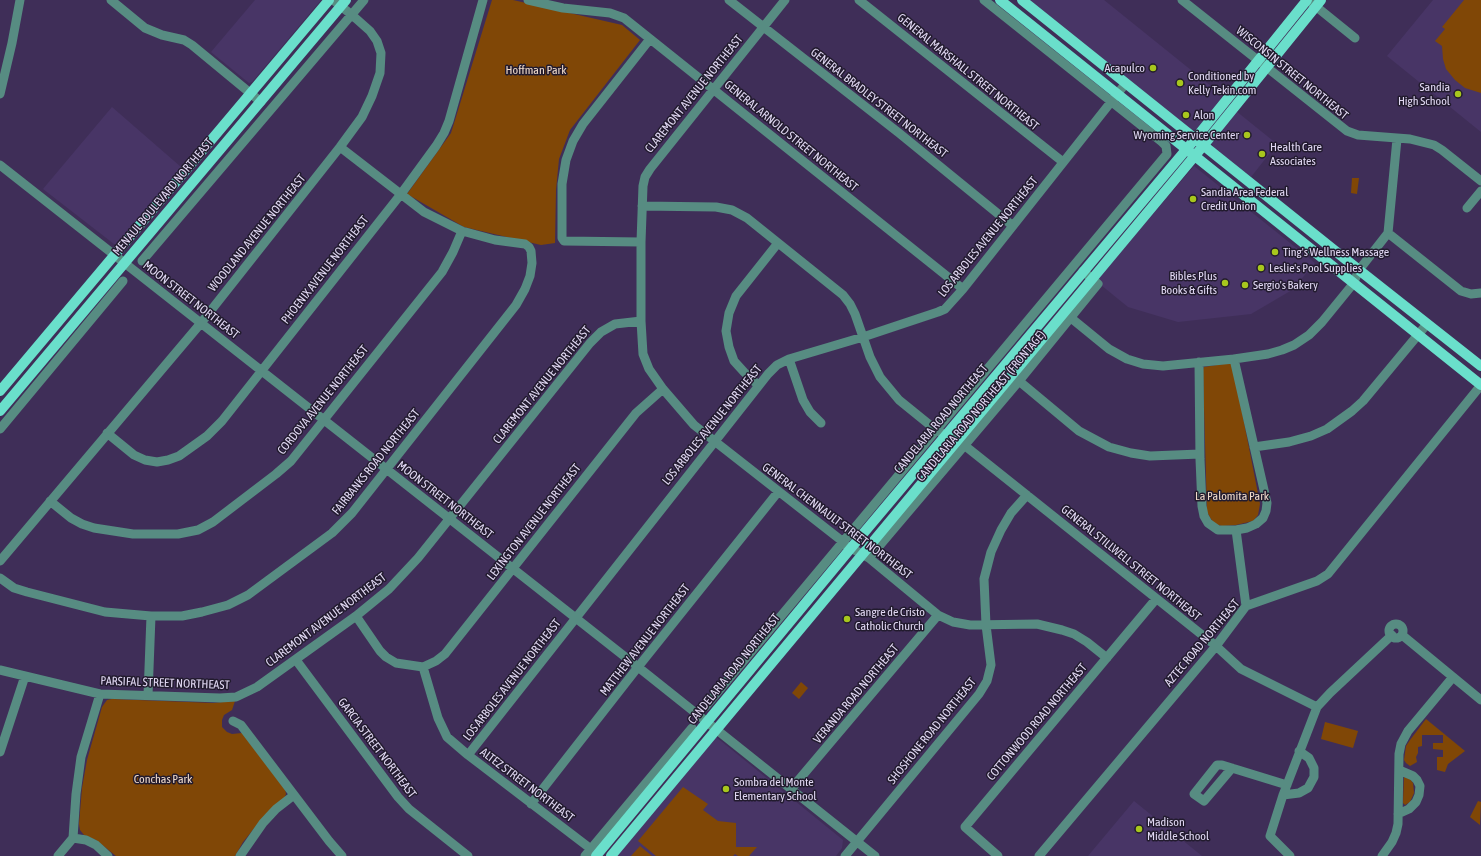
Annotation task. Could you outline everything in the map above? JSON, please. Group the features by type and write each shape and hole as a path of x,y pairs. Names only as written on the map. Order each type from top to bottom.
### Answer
{"main road":[{"name":"MENAUL BOULEVARD NORTHEAST","path":"0,391 330,0"},
{"path":"1000,0 1114,97 1194,156 1481,385"},
{"path":"1022,0 1203,146 1481,366"},
{"name":"MENAUL BOULEVARD NORTHEAST","path":"0,411 260,102 340,2"},
{"name":"CANDELARIA ROAD NORTHEAST","path":"590,854 708,722 847,545 941,432 1083,271 1195,139 1262,64 1313,2"},
{"name":"CANDELARIA ROAD NORTHEAST","path":"611,856 960,443 1092,278 1203,146 1262,64"}],"street":[{"path":"0,94 14,36 20,0"},
{"path":"111,0 145,28 162,35 184,40 192,44 260,102"},
{"path":"142,261 364,0"},
{"name":"PHOENIX AVENUE NORTHEAST","path":"107,433 134,455 145,460 157,462 179,456 207,436 222,421 436,146 449,121 483,0"},
{"name":"GENERAL ARNOLD STREET NORTHEAST","path":"528,0 562,8 610,13 624,18 963,289"},
{"name":"GENERAL BRADLEY STREET NORTHEAST","path":"729,0 899,133 1012,226"},
{"name":"CLAREMONT AVENUE NORTHEAST","path":"236,697 256,687 296,660 356,616 389,589 418,558 600,332 614,324 641,320 642,206 645,177 785,0"},
{"name":"GENERAL MARSHALL STREET NORTHEAST","path":"859,0 1063,162"},
{"path":"941,432 1167,154 1166,146 1114,97 984,0"},
{"name":"WISCONSIN STREET NORTHEAST","path":"1182,0 1347,131 1358,135 1410,139 1434,146 1442,150 1481,181"},
{"name":"WOODLAND AVENUE NORTHEAST","path":"0,561 201,323 340,147 358,122 372,96 381,64 381,53 377,41 370,32 340,2"},
{"path":"1313,2 1354,38"},
{"path":"641,242 564,241 562,238 562,184 566,160 573,141 583,124 650,39"},
{"name":"LOS ARBOLES AVENUE NORTHEAST","path":"468,754 576,618 713,441 758,385 777,365 789,359 945,309 963,289 1114,97 1126,84"},
{"path":"1071,318 1109,349 1126,359 1143,364 1164,366 1234,359 1268,354 1294,345 1309,335 1322,322 1353,284 1359,270 1388,233 1397,139"},
{"path":"340,147 424,212 462,231"},
{"name":"MOON STREET NORTHEAST","path":"0,165 450,518 875,856"},
{"path":"1467,208 1481,191"},
{"name":"GENERAL STILLWELL STREET NORTHEAST","path":"642,206 716,207 732,210 747,218 843,295 855,314 870,357 880,377 889,390 899,400 941,432 960,443 1216,646 1241,669 1317,707"},
{"name":"FAIRBANKS ROAD NORTHEAST","path":"0,578 14,588 105,612 151,616 182,616 228,605 248,595 332,533 352,514 516,305 525,289 531,270 531,251 529,247 525,244 495,240 462,231"},
{"name":"CORDOVA AVENUE NORTHEAST","path":"50,501 71,518 82,524 94,528 133,534 178,534 198,530 213,522 291,461 442,272 462,231"},
{"path":"1388,233 1461,291 1470,294 1481,294"},
{"path":"758,385 734,361 728,347 726,331 729,313 736,296 778,243"},
{"path":"1083,271 1092,278"},
{"name":"CANDELARIA ROAD NORTHEAST (FRONTAGE)","path":"960,443 1018,381 1071,318 1098,284 1092,278"},
{"path":"0,429 123,281"},
{"name":"GENERAL CHENNAULT STREET NORTHEAST","path":"641,320 643,354 649,369 663,389 694,425 847,545 866,556 938,615 953,622 970,626 1037,624 1062,630 1074,634 1087,642 1107,658"},
{"path":"1254,447 1290,442 1311,436 1327,429 1363,401 1427,324"},
{"path":"789,359 803,400 810,412 821,423"},
{"path":"1199,362 1200,454 1202,506 1204,516 1208,523 1218,530 1236,530 1247,528 1256,524 1263,518 1266,511 1266,503 1234,359"},
{"path":"1018,381 1079,431 1109,447 1130,453 1150,456 1200,454"},
{"name":"AZTEC ROAD NORTHEAST","path":"1039,856 1216,646 1246,606 1317,581 1328,574 1481,385"},
{"name":"LEXINGTON AVENUE NORTHEAST","path":"423,667 436,661 445,654 636,413 663,389"},
{"name":"MATTHEW AVENUE NORTHEAST","path":"532,804 638,667 778,492"},
{"name":"SHOSHONE ROAD NORTHEAST","path":"845,856 979,694 987,681 991,665 986,625 984,579 991,552 1000,530 1011,513 1026,495"},
{"path":"1236,530 1246,606"},
{"path":"704,707 847,545"},
{"name":"COTTONWOOD ROAD NORTHEAST","path":"998,856 965,827 1156,599"},
{"name":"VERANDA ROAD NORTHEAST","path":"792,789 938,615"},
{"path":"148,696 151,616"},
{"path":"356,616 380,651 386,657 396,664 423,667"},
{"path":"1290,856 1270,836 1299,751 1317,707 1392,635 1390,632 1391,628 1396,624 1402,627 1402,635 1481,700"},
{"name":"GARCIA STREET NORTHEAST","path":"296,660 398,797 409,809 468,856"},
{"name":"ALTEZ STREET NORTHEAST","path":"423,667 438,718 447,737 532,804 590,854"},
{"name":"PARSIFAL STREET NORTHEAST","path":"0,670 100,694 220,698 236,697"},
{"path":"0,752 25,676"},
{"path":"1382,856 1392,842 1396,833 1398,814 1399,754 1401,744 1453,677"},
{"path":"58,856 73,838 76,794 81,757 100,694"},
{"path":"233,721 241,726 342,856"},
{"path":"590,854 692,728"},
{"path":"1283,795 1300,793 1308,788 1314,777 1314,768 1309,758 1299,751"},
{"path":"1232,768 1287,785"},
{"path":"1398,814 1409,809 1416,802 1420,786 1412,776 1399,770"},
{"path":"240,856 263,823 276,809 294,795"},
{"path":"73,838 86,840 96,845 108,856"}],"shaded area":[{"path":"255,0 321,0 252,82 249,83 211,52"},
{"path":"1030,0 1104,0 1222,95 1220,100 1197,129 1192,130"},
{"name":"Sandia High School","path":"1433,0 1481,0 1481,132 1387,56"},
{"path":"112,107 181,167 116,244 114,244 43,189"},
{"path":"1236,111 1277,144 1251,177 1214,148 1212,144 1212,140"},
{"path":"1194,166 1315,263 1292,290 1251,314 1178,322 1128,307 1096,281"},
{"name":"Sombra del Monte Elementary School","path":"716,737 843,840 842,848 836,856 617,856"},
{"name":"Madison Middle School","path":"1134,801 1202,856 1088,856"}],"green space":[{"name":"Hoffman Park","path":"492,0 513,0 622,25 640,40 570,130 559,159 556,190 555,243 541,245 464,227 407,194 451,133"},
{"path":"1464,0 1481,0 1481,93 1465,88 1455,80 1446,69 1443,59 1442,46 1435,41 1445,29 1442,27"},
{"path":"1352,178 1359,178 1357,194 1351,193"},
{"name":"La Palomita Park","path":"1230,363 1233,366 1260,504 1258,515 1253,521 1236,525 1222,526 1215,524 1207,512 1203,370 1204,367"},
{"path":"801,682 808,688 799,699 792,693"},
{"name":"Conchas Park","path":"107,700 213,703 235,701 232,710 224,715 222,727 227,732 232,734 242,733 285,789 286,794 284,799 265,815 243,842 235,856 116,856 96,840 84,835 80,830 79,824 82,788 87,760 102,707"},
{"path":"1426,719 1465,751 1448,764 1445,772 1437,770 1437,757 1443,757 1443,750 1433,749 1433,743 1443,743 1443,735 1422,735 1422,746 1418,747 1416,757 1417,762 1410,766 1404,760 1406,746"},
{"path":"1325,722 1358,731 1353,748 1321,739"},
{"path":"1404,777 1409,778 1413,783 1414,793 1410,802 1405,805 1403,803"},
{"path":"683,787 708,804 703,810 718,821 736,823 736,847 757,847 749,856 738,856 735,854 733,856 656,856 638,841"},
{"path":"1478,801 1481,802 1480,825 1470,817"},
{"path":"640,846 652,856 631,856"}],"place":[{"name":"Acapulco","path":"1153,68"},
{"name":"Conditioned by Kelly Tekin.com","path":"1180,83"},
{"name":"Sandia High School","path":"1458,94"},
{"name":"Alon","path":"1186,115"},
{"name":"Wyoming Service Center","path":"1247,135"},
{"name":"Health Care Associates","path":"1262,154"},
{"name":"Sandia Area Federal Credit Union","path":"1193,199"},
{"name":"Ting's Wellness Massage","path":"1275,252"},
{"name":"Leslie's Pool Supplies","path":"1261,268"},
{"name":"Bibles Plus Books & Gifts","path":"1225,283"},
{"name":"Sergio's Bakery","path":"1245,285"},
{"name":"Sangre de Cristo Catholic Church","path":"847,619"},
{"name":"Sombra del Monte Elementary School","path":"726,789"},
{"name":"Madison Middle School","path":"1139,829"}]}
